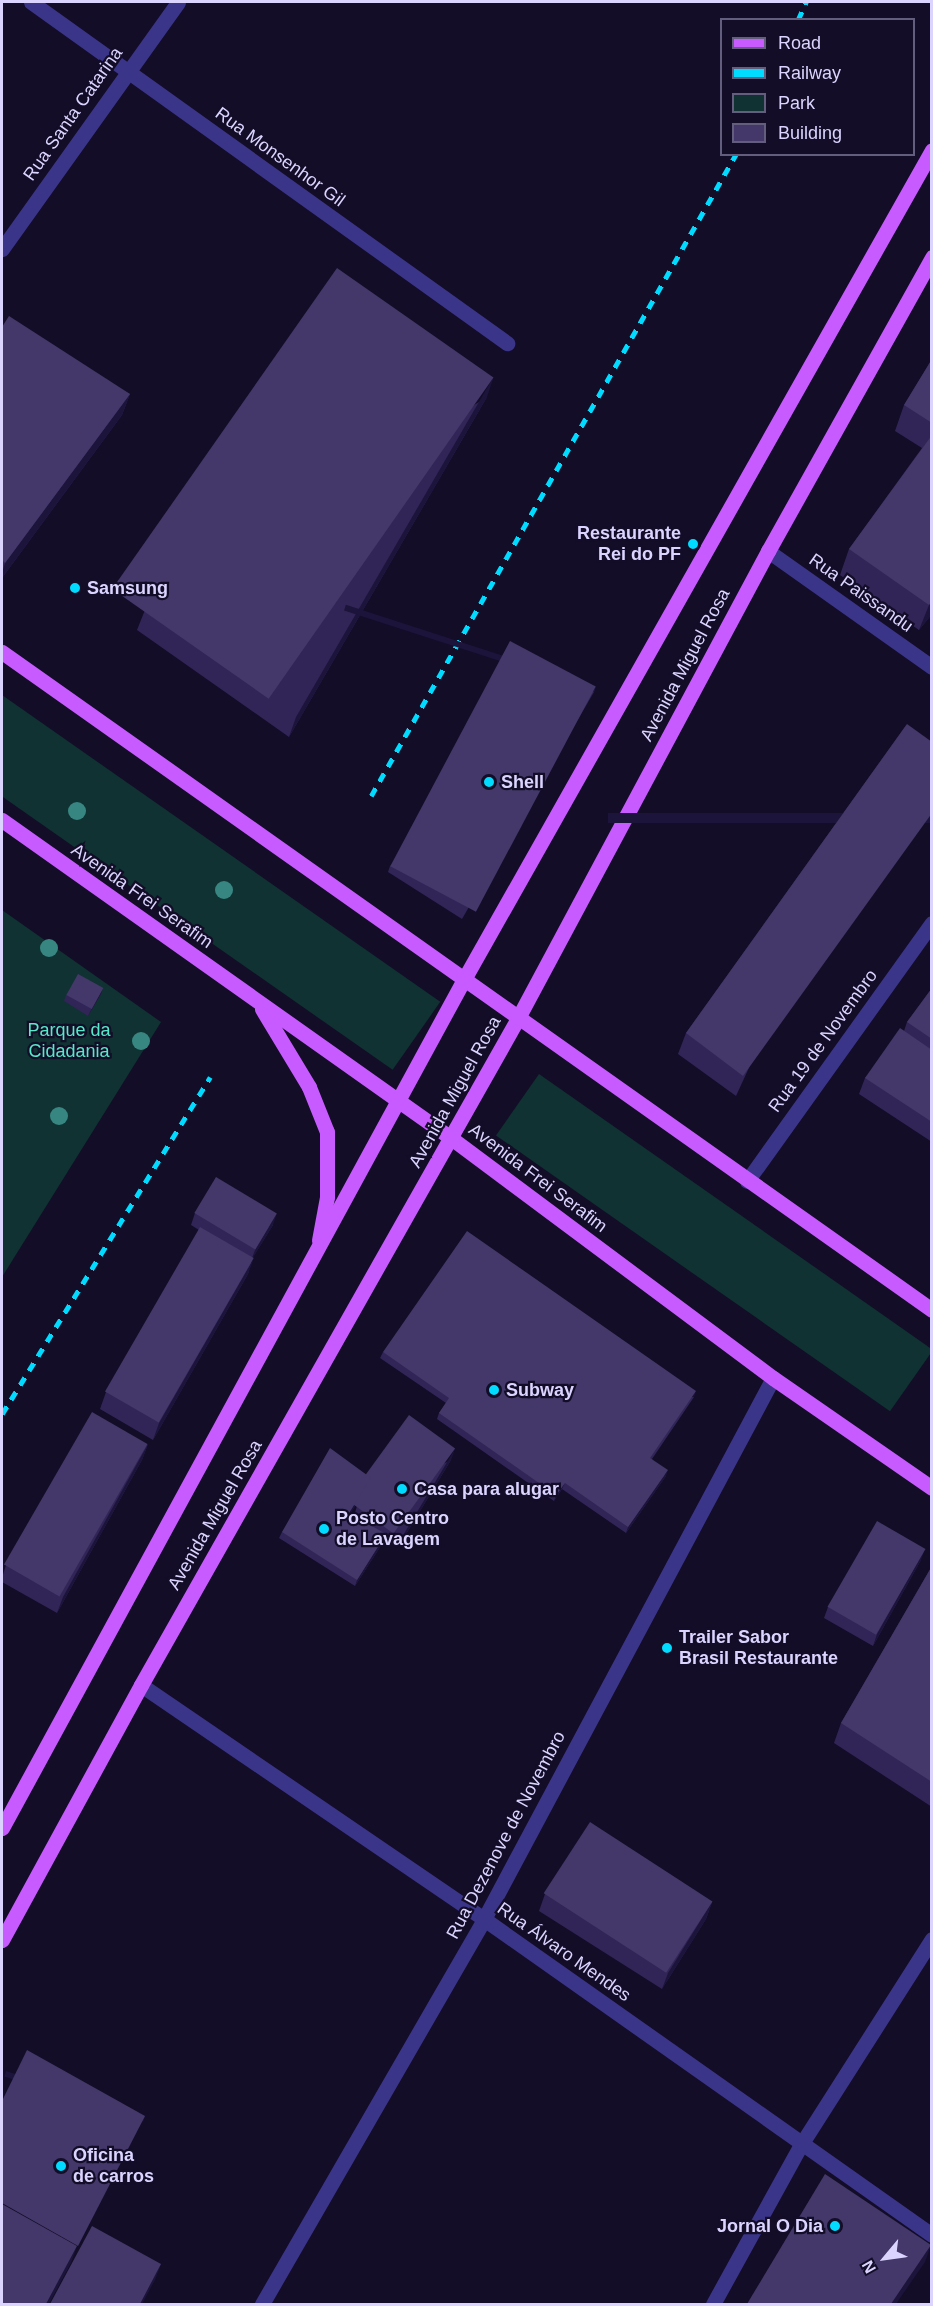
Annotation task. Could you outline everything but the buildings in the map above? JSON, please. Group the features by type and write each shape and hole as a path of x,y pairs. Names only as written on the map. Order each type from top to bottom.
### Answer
{"main road":[{"name":"Avenida Miguel Rosa","path":"2,1828 315,1257 463,981 932,150"},
{"name":"Avenida Miguel Rosa","path":"2,1940 141,1685 518,1018 768,551 932,257"},
{"path":"2,652 463,981 932,1310"},
{"name":"Avenida Frei Serafim","path":"2,820 451,1138 773,1378 932,1488"},
{"path":"259,1004 309,1087 327,1132 327,1197 315,1257"}],"street":[{"name":"Rua Monsenhor Gil","path":"31,2 507,343"},
{"name":"Rua Santa Catarina","path":"2,249 178,2"},
{"name":"Rua Paissandu","path":"768,551 932,667"},
{"name":"Rua 19 de Novembro","path":"747,1181 932,922"},
{"name":"Rua Dezenove de Novembro","path":"262,2304 484,1919 773,1378"},
{"name":"Rua Álvaro Mendes","path":"141,1685 484,1919 932,2235"},
{"path":"713,2304 802,2143 932,1939"}],"green space":[{"path":"2,695 440,1002 393,1070 2,796"},
{"name":"Parque da Cidadania","path":"2,910 161,1022 2,1277"},
{"path":"539,1074 932,1349 890,1411 496,1135"}],"railway":[{"path":"799,18 806,2"},
{"path":"371,796 735,156"},
{"path":"2,1414 210,1077"}],"place":[{"name":"Restaurante Rei do PF","path":"693,544"},
{"name":"Samsung","path":"75,588"},
{"name":"Shell","path":"489,782"},
{"name":"Subway","path":"494,1390"},
{"name":"Casa para alugar","path":"402,1489"},
{"name":"Posto Centro de Lavagem","path":"324,1529"},
{"name":"Trailer Sabor Brasil Restaurante","path":"667,1648"},
{"name":"Oficina de carros","path":"61,2166"},
{"name":"Jornal O Dia","path":"835,2226"}]}
